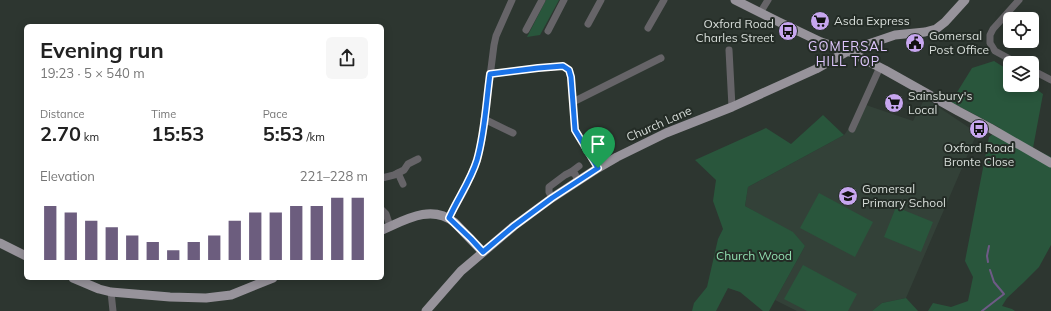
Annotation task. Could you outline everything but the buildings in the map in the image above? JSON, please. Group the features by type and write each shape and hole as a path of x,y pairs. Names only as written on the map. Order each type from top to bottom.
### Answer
{"main road":[{"path":"735,0 821,42 848,51 880,67 1051,163"},
{"name":"Church Lane","path":"426,311 461,271 514,226 552,198 617,157 666,133 732,107 816,69 848,51 895,35 925,32 936,29 965,0"},
{"path":"386,228 414,216 433,213 440,214 449,218 483,252"},
{"path":"0,243 24,255"},
{"path":"78,280 99,289 111,292 170,297 206,298 231,295 268,280"}],"street":[{"path":"449,218 464,191 477,161 482,139 492,52 496,36 512,0"},
{"path":"526,30 542,0"},
{"path":"548,31 564,0"},
{"path":"588,19 601,0"},
{"path":"648,28 664,0"},
{"path":"760,13 768,0"},
{"path":"1004,56 995,51 990,43 990,35 1019,0"},
{"path":"729,50 732,107"},
{"path":"572,102 661,58"},
{"path":"490,74 563,66 569,70 571,77 575,130 598,168"},
{"path":"852,129 880,67"},
{"path":"1039,74 1051,80"},
{"path":"484,119 513,133"},
{"path":"384,177 404,170 408,164 418,159"},
{"path":"552,198 549,192 550,187 579,166"},
{"path":"570,172 575,174 578,181"},
{"path":"398,173 403,184"},
{"path":"384,212 386,214 386,228"},
{"path":"111,292 114,311"}],"shaded area":[{"name":"Gomersal Primary School","path":"925,98 977,133 906,298 882,303 872,311 797,311 775,300 805,246 766,218 745,206 748,187 844,135 866,105 913,121"}],"green space":[{"path":"546,0 559,0 540,35 527,37"},
{"path":"994,61 1003,67 1003,92 1039,91 1043,94 1033,148 1051,157 1051,245 1039,267 1007,298 1002,306 1015,311 928,311 933,303 951,307 968,301 973,277 965,261 989,137 1000,128 951,102 972,68"},
{"name":"Church Wood","path":"823,115 844,135 748,187 745,206 793,232 805,246 769,311 763,311 740,292 728,288 716,311 692,311 694,303 707,287 718,239 723,229 713,201 716,180 695,160 766,128 791,144"},
{"path":"819,193 873,222 855,257 800,228"},
{"path":"896,207 933,222 921,252 884,237"},
{"path":"803,265 857,294 848,311 807,311 784,299"},
{"path":"906,298 918,311 872,311 882,303"}],"waterway":[{"path":"988,262 987,256 989,246"},
{"path":"982,311 1004,294 994,282 990,270"}],"place":[{"name":"Asda Express","path":"820,21"},
{"name":"Oxford Road Charles Street","path":"788,31"},
{"name":"Gomersal Post Office","path":"915,43"},
{"name":"Sainsbury's Local","path":"894,103"},
{"name":"Oxford Road Bronte Close","path":"979,129"},
{"name":"Gomersal Primary School","path":"848,196"}],"district":[{"name":"GOMERSAL HILL TOP","path":"848,54"}],"route":[{"path":"563,66 569,70 571,77 575,130 598,168 552,198 514,226 483,252 449,218 464,191 477,161 482,139 490,74 563,66"}]}
